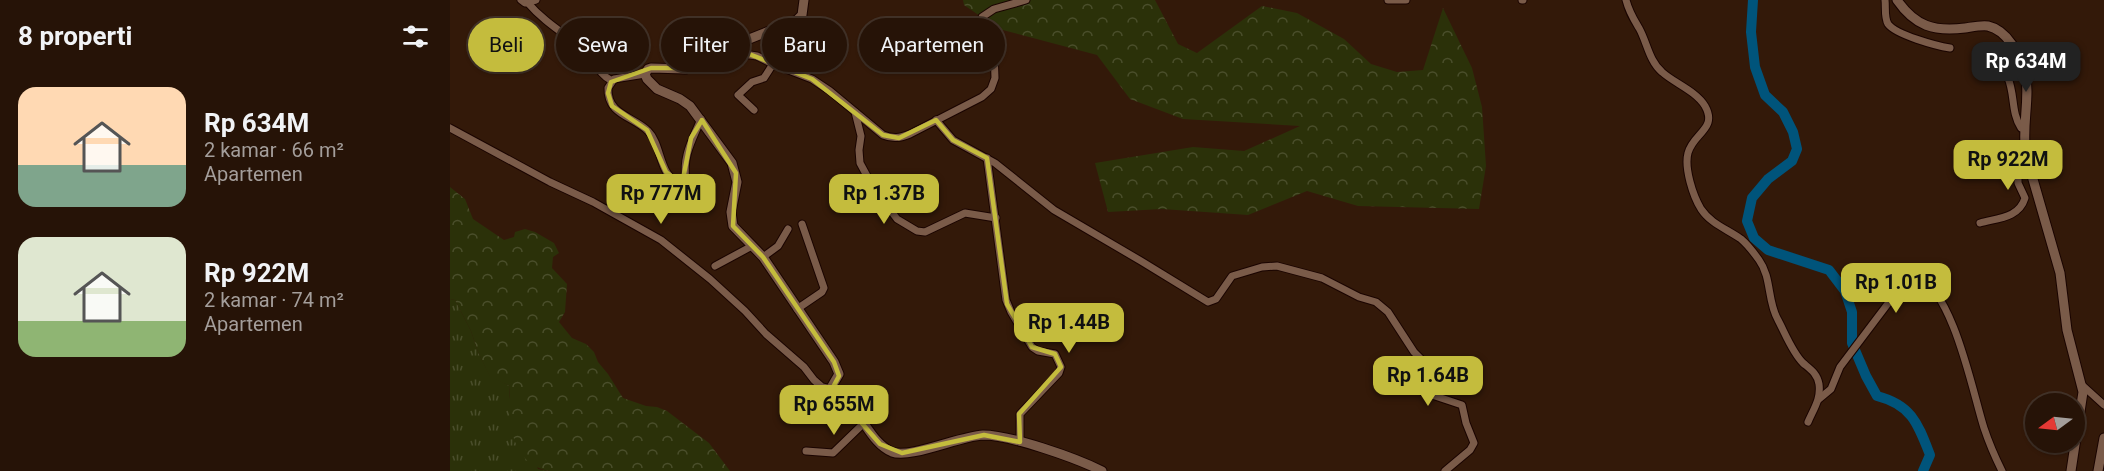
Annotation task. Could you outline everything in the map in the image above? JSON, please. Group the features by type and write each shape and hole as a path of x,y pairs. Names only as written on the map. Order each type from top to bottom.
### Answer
{"street":[{"path":"524,1 536,0"},
{"path":"750,39 797,20 802,15 804,0"},
{"path":"794,72 812,79 883,135 893,138 910,134 982,97 991,89 995,78 996,63 994,51 980,31 982,17 994,9 1026,0"},
{"path":"1388,0 1394,2 1406,0"},
{"path":"1626,0 1630,16 1659,70 1698,98 1706,108 1708,125 1692,144 1686,162 1688,174 1701,208 1722,229 1744,242 1760,261 1770,285 1770,296 1776,317 1784,328 1797,356 1813,370 1817,378 1819,399"},
{"path":"1885,0 1887,21 1893,28 1928,45 1950,48"},
{"path":"1897,0 1918,22 1936,29 1991,27 2005,36 2020,57 2025,73 2026,92 2024,142 2029,168 2060,273 2067,330 2082,385 2082,403 2071,471"},
{"path":"524,1 541,18 587,52 601,75 612,81"},
{"path":"645,74 648,69 661,68"},
{"path":"754,110 738,95 752,82 764,78 768,72"},
{"path":"645,74 621,77 612,81 608,93 612,106 623,116 647,130 666,172 676,182 682,184 686,179 686,157 691,138 701,118"},
{"path":"645,74 647,80 657,89 686,102 701,118 732,163 737,182 731,221 735,229 763,257 838,368 838,377 832,389"},
{"path":"2007,78 2013,89 2016,120 2021,128 2024,127"},
{"path":"855,112 861,136 860,164 873,188 893,216 917,231 925,232 965,213 996,218"},
{"path":"936,120 953,140 995,163 1054,210 1208,302 1216,299 1232,276 1262,267 1277,266 1322,279 1381,305 1398,326 1414,352 1427,365 1423,392 1460,404 1462,407 1474,443 1470,450 1445,471"},
{"path":"450,128 661,240 710,279 766,334 804,367 822,387 832,389 880,444 897,453 984,435 1020,442 1077,460 1102,471"},
{"path":"987,158 1002,276 1009,308 1032,347 1038,351 1054,354 1060,367 1059,373 1020,414 1020,442"},
{"path":"1980,223 2010,216 2020,210 2025,198 2018,183 2018,172 2029,168"},
{"path":"797,309 822,292 824,286 802,225"},
{"path":"763,257 778,246 788,229"},
{"path":"715,266 752,246"},
{"path":"1808,422 1819,399 1832,389 1838,371 1907,278 1917,275 1925,280 1940,298 1953,326 1985,432 2002,471"},
{"path":"2082,385 2104,405"},
{"path":"806,452 833,453 864,423"},
{"path":"2098,471 2104,438"}],"highlighted area":[{"path":"723,51 749,54 812,79 883,135 899,138 936,120 953,140 987,158 1007,304 1032,347 1055,354 1061,367 1019,414 1020,442 984,435 902,453 880,444 832,389 839,376 834,362 763,257 733,226 736,173 702,120 691,138 682,184 666,172 647,130 612,106 608,93 611,82 651,68 693,68"}],"green space":[{"path":"963,0 1155,0 1178,44 1197,53 1262,6 1297,13 1344,39 1371,64 1397,72 1423,70 1443,8 1472,68 1482,107 1486,166 1479,209 1358,206 1307,191 1248,215 1162,209 1108,212 1095,163 1193,147 1244,151 1300,126 1183,119 1130,99 1097,55 1005,31 1005,18 983,18 964,5"},
{"path":"450,187 465,199 473,219 504,240 514,237 515,232 525,229 554,243 559,253 553,257 552,268 567,284 565,312 559,322 572,338 586,344 594,352 598,362 623,398 667,411 709,443 730,471 550,471 526,460 519,450 511,425 510,386 490,377 471,331 455,300 450,299"},
{"path":"450,299 455,300 490,376 510,386 509,397 538,469 550,471 450,471"}],"waterway":[{"path":"1753,0 1751,32 1755,67 1765,95 1783,112 1793,132 1797,149 1792,161 1768,179 1752,198 1747,221 1754,238 1768,250 1829,270 1845,291 1852,312 1852,343 1866,376 1877,396 1906,410 1917,425 1930,455 1923,471"}]}
